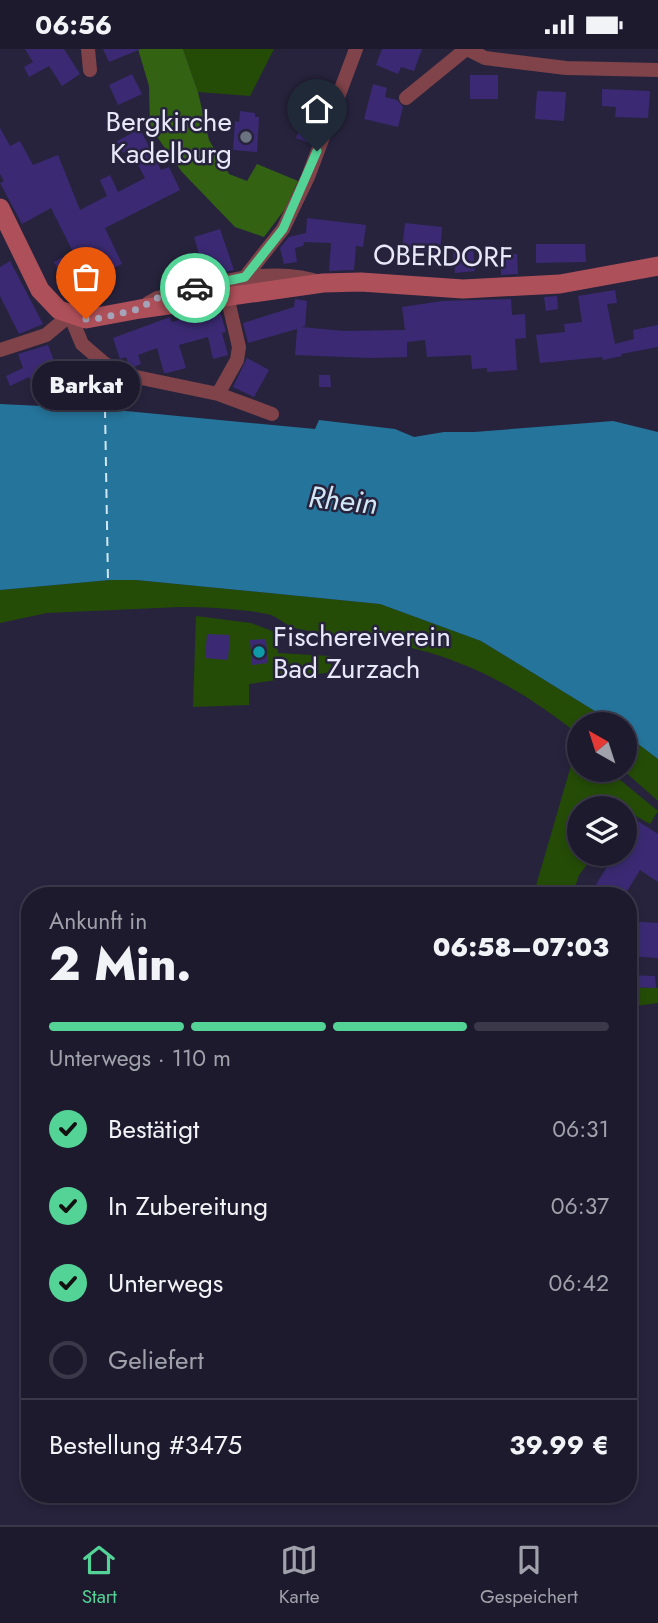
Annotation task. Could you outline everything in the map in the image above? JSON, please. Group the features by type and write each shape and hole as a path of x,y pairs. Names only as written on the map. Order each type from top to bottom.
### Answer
{"main road":[{"path":"0,208 40,290 53,305 70,315"},
{"name":"OBERDORF","path":"70,315 86,319 101,318 139,309 323,283 361,282 463,289 560,284 658,265"}],"street":[{"path":"88,49 90,70"},
{"path":"245,277 283,229 308,177 356,49"},
{"path":"406,99 467,49 485,58 539,65 658,70"},
{"path":"139,309 157,298 245,277 303,275 323,283"},
{"path":"218,394 237,360 239,347 227,296"},
{"path":"0,350 46,335 70,315 82,344 122,374 218,394 272,414"}],"green space":[{"path":"138,49 183,49 198,92 209,140 229,174 247,181 257,164 298,181 285,209 264,237 235,227 182,172 150,127 149,86"},
{"path":"183,49 274,49 250,96 198,92"},
{"path":"136,580 380,604 481,641 596,712 567,712 567,725 516,691 448,659 399,645 295,628 271,615 261,613 180,607 47,613 0,623 0,590"},
{"path":"196,616 251,623 275,632 278,653 330,656 332,672 249,684 249,705 193,707"},
{"path":"637,743 658,759 658,801 637,782"},
{"path":"567,779 567,782 623,782 658,811 650,824 637,817 637,796 567,796 567,866 586,866 575,887 536,887"},
{"path":"637,987 658,988 658,1003 637,1006"}],"water":[{"name":"Rhein","path":"0,404 105,409 315,429 319,420 395,429 414,437 444,432 613,421 658,432 658,759 637,743 637,712 596,712 481,641 380,604 136,580 0,590"}],"building":[{"path":"25,49 64,49 80,74 62,86 49,66 29,77 24,67 33,62"},
{"path":"103,49 141,49 109,62"},
{"path":"382,49 422,49 414,71 401,67 398,74 376,65"},
{"path":"132,74 142,94 118,105 109,85"},
{"path":"470,75 498,75 498,99 470,99"},
{"path":"373,84 387,88 385,97 397,100 403,107 398,127 364,119"},
{"path":"602,89 650,91 648,118 615,117 616,107 602,106"},
{"path":"537,91 566,92 564,121 535,119"},
{"path":"307,109 321,114 310,143 296,138"},
{"name":"Bergkirche Kadelburg","path":"240,111 255,113 255,117 259,117 257,152 233,150 235,121 239,122"},
{"path":"0,128 10,146 20,141 33,165 58,155 80,210 107,196 100,180 110,175 118,192 145,178 134,157 131,159 126,151 123,153 117,141 140,129 161,170 169,167 180,190 105,228 122,264 68,289 54,262 73,252 51,208 22,224 0,183 4,181 0,174"},
{"path":"307,218 366,225 363,247 356,246 354,270 329,271 331,243 304,242 303,246 295,248 297,262 284,264 280,248 289,237 306,233"},
{"path":"405,223 442,227 440,253 402,249"},
{"path":"220,229 234,270 188,280 182,263 200,257 194,237"},
{"path":"536,244 585,244 586,262 536,263"},
{"path":"473,249 475,271 455,273 453,251"},
{"path":"501,254 517,254 518,274 501,275"},
{"path":"10,261 43,324 19,334 0,296 0,267"},
{"path":"615,290 617,303 607,304 615,344 634,339 633,330 658,325 658,347 603,360 602,357 540,363 536,335 565,332 564,324 582,322 578,296"},
{"path":"557,296 558,309 546,311 544,297"},
{"path":"295,299 307,301 305,326 301,327 344,331 405,330 402,307 442,301 511,299 512,315 525,314 526,338 515,339 517,370 487,372 487,368 472,369 471,355 427,357 425,340 407,342 407,357 370,358 295,355 297,329 248,343 243,323 294,307"},
{"path":"197,314 199,320 221,314 226,332 222,333 228,355 213,359 208,337 179,345 186,368 167,373 164,373 157,348 138,355 141,364 134,367 129,366 126,357 120,359 113,338 170,317 172,322"},
{"path":"48,345 54,361 39,366 42,374 10,386 6,376 23,368 18,354"},
{"path":"247,358 269,370 254,397 233,387"},
{"path":"319,375 330,375 331,387 319,387"},
{"path":"207,634 230,635 228,660 205,658"},
{"name":"Fischereiverein Bad Zurzach","path":"266,639 268,663 252,665 250,640"},
{"path":"637,821 658,834 658,882 640,870 630,887 595,886 608,866 637,866"},
{"path":"637,922 658,923 658,958 637,957"},
{"path":"637,975 655,976 656,988 637,987"}],"ferry route":[{"path":"105,409 108,582"}],"way so far":[{"path":"86,319 139,309 157,298 195,288"}],"place":[{"name":"Bergkirche Kadelburg","path":"246,137"},
{"name":"Barkat","path":"86,319"},
{"name":"Fischereiverein Bad Zurzach","path":"259,652"}],"route":[{"path":"195,288 245,277 283,229 308,177 317,151"}]}
